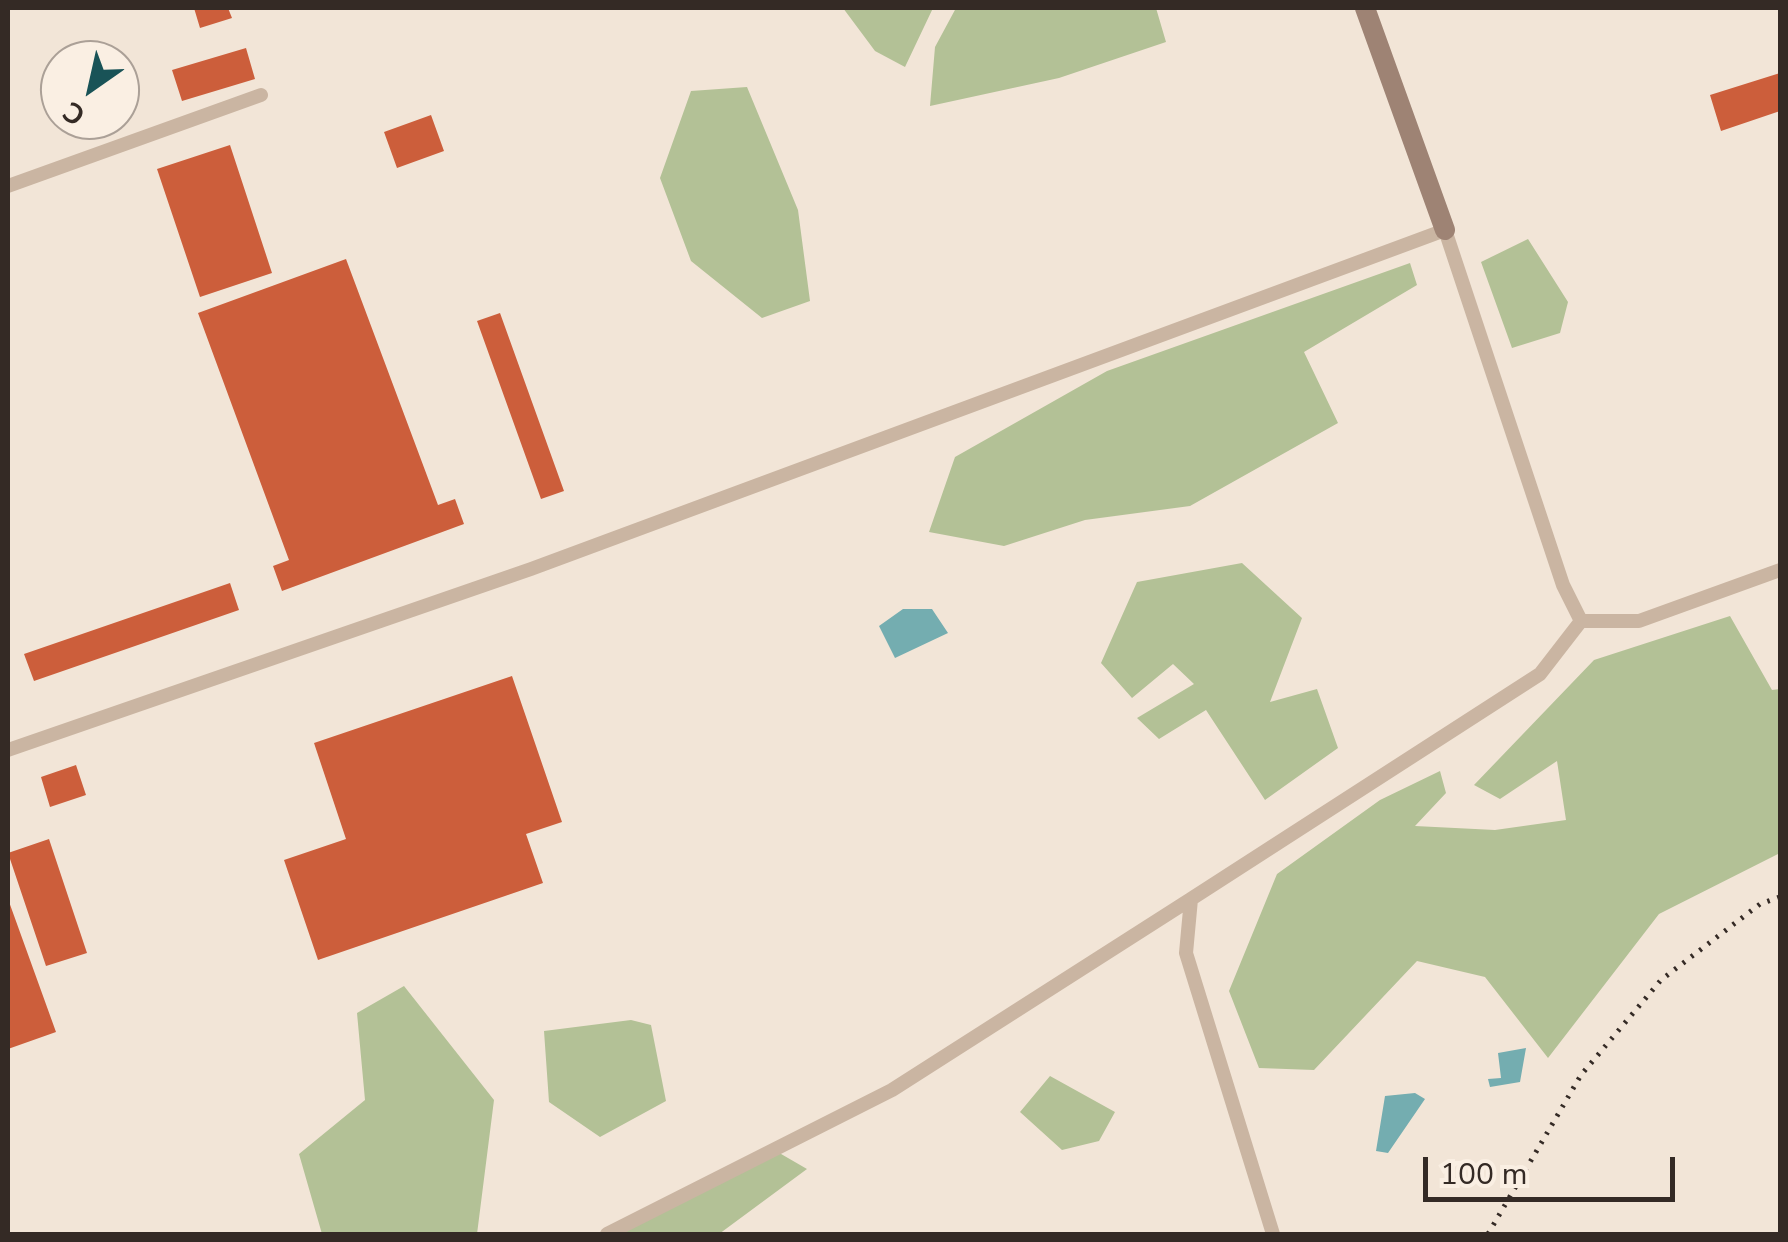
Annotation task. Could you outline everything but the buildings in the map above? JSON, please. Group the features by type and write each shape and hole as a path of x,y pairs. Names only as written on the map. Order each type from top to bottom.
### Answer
{"street":[{"path":"1365,8 1445,230 1563,585 1581,621"},
{"path":"8,186 261,94"},
{"path":"8,750 531,569 1445,230"},
{"path":"1581,621 1638,621 1780,570"},
{"path":"606,1234 892,1090 1540,674 1581,621"},
{"path":"1191,898 1186,953 1273,1234"}],"green space":[{"path":"843,8 933,8 905,67 875,51"},
{"path":"956,8 1156,8 1166,42 1059,78 930,106 935,47"},
{"path":"747,87 798,210 810,301 762,318 691,261 660,178 691,91"},
{"path":"1528,239 1568,302 1560,333 1512,348 1481,262"},
{"path":"1410,263 1417,285 1304,352 1338,423 1190,506 1085,520 1004,546 929,532 955,457 1107,371"},
{"path":"1242,563 1302,618 1270,702 1317,689 1338,748 1265,800 1206,710 1159,739 1137,718 1194,684 1173,664 1132,698 1101,663 1137,582"},
{"path":"1730,616 1772,690 1780,689 1780,853 1659,914 1548,1058 1485,977 1417,961 1314,1070 1259,1068 1229,991 1277,874 1380,800 1440,771 1446,793 1415,826 1495,830 1566,820 1557,761 1500,799 1474,785 1594,660"},
{"path":"404,986 494,1100 477,1234 322,1234 299,1154 365,1100 357,1013"},
{"path":"631,1020 651,1025 666,1101 600,1137 549,1102 544,1031"},
{"path":"1050,1076 1115,1112 1099,1141 1062,1150 1020,1112"},
{"path":"769,1147 807,1169 719,1234 615,1234"}],"water":[{"path":"903,609 932,609 948,633 895,658 879,626"},
{"path":"1526,1048 1520,1082 1490,1087 1488,1079 1501,1078 1498,1053"},
{"path":"1415,1093 1425,1099 1388,1153 1376,1151 1385,1096"}],"railway":[{"path":"1488,1234 1581,1075 1661,980 1760,904 1780,897"}]}
